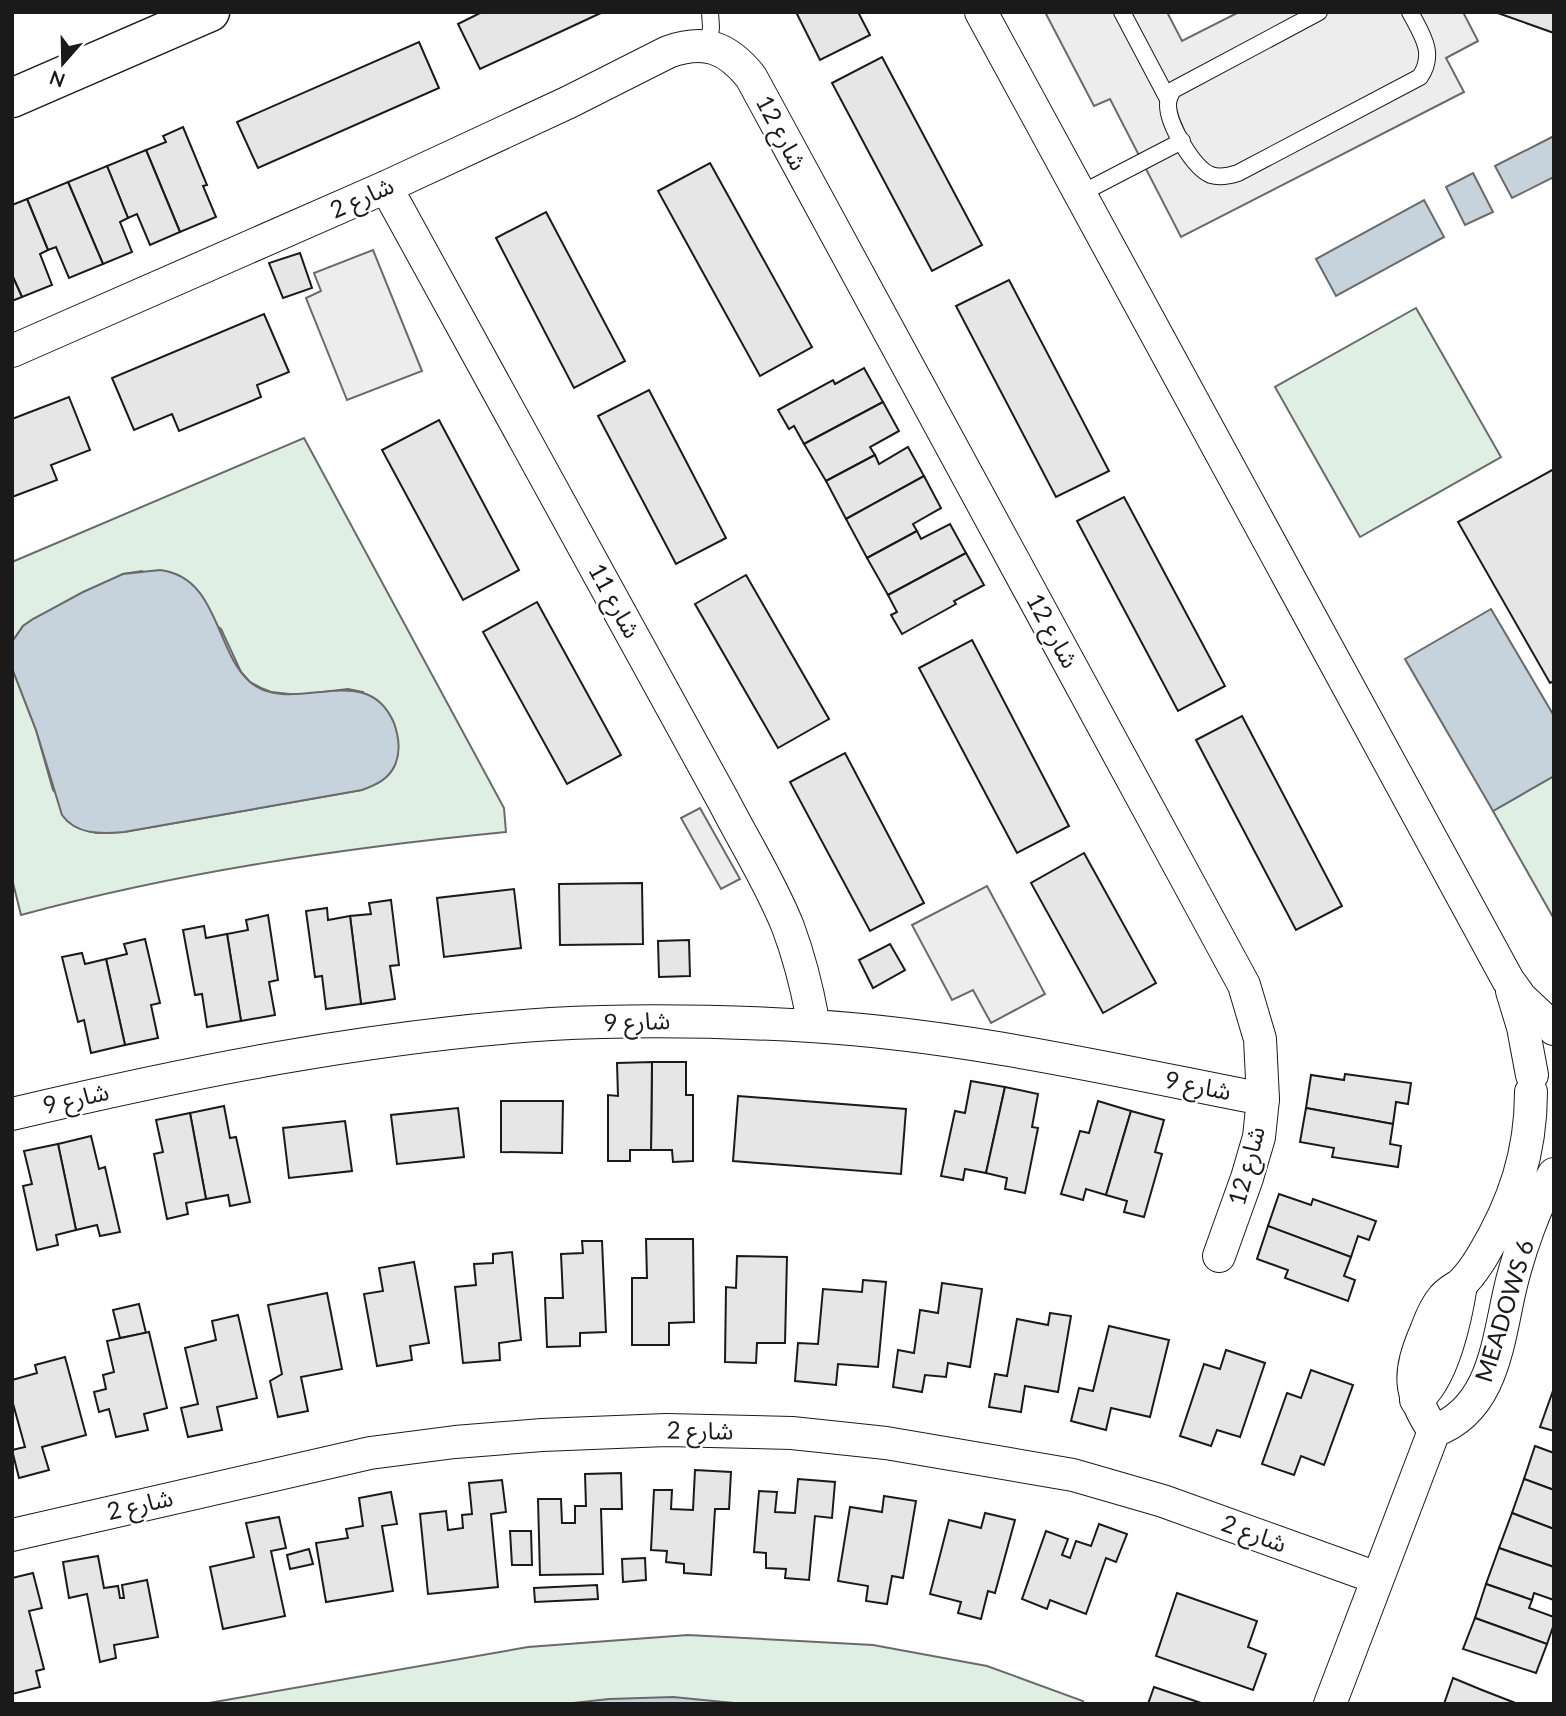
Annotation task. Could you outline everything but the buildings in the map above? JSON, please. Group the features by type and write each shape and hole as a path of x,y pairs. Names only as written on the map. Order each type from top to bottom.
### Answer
{"main road":[{"path":"12,98 210,12"}],"street":[{"path":"981,12 1508,980 1529,1006 1554,1029"},
{"name":"شارع 2","path":"12,351 386,187 569,102 668,52 682,47 709,46"},
{"name":"شارع 12","path":"709,46 726,52 740,63 751,77 1244,985 1260,1039 1263,1099 1259,1137 1219,1256"},
{"name":"شارع 11","path":"386,187 771,892 798,957 814,1026"},
{"path":"1508,980 1523,1027 1537,1109 1554,1125"},
{"name":"شارع 9","path":"12,1114 238,1064 420,1036 552,1024 683,1021 814,1026 1008,1050 1263,1099"},
{"path":"1531,1084 1539,1058 1554,1046"},
{"name":"MEADOWS 6","path":"1531,1084 1528,1144 1518,1181 1484,1253 1461,1284 1455,1315 1435,1376 1424,1394 1416,1400 1434,1431 1445,1427 1458,1416 1481,1391 1498,1347 1517,1265 1540,1202 1554,1174"},
{"path":"1461,1284 1507,1304"},
{"name":"شارع 2","path":"12,1535 370,1453 542,1434 666,1430 792,1433 886,1443 1073,1475 1163,1501 1377,1578"},
{"path":"1330,1704 1434,1431"}],"lane":[{"path":"709,12 709,46"},
{"path":"1122,12 1168,99 1170,118 1192,161 1213,176 1226,177 1420,78 1429,57 1428,46 1410,12"},
{"path":"1168,99 1173,90 1181,84 1318,12"},
{"path":"1080,194 1182,141"}],"green space":[{"path":"1416,308 1501,457 1360,537 1275,387"},
{"path":"304,438 504,808 506,832 262,863 141,886 21,915 12,879 12,668 36,730 53,790 96,833 124,832 362,790 363,692 348,689 299,695 271,692 250,682 241,672 221,629 142,571 123,574 33,619 23,626 12,642 12,562"},
{"path":"1554,776 1554,919 1493,811"},
{"path":"688,1635 873,1645 987,1666 1083,1701 1082,1704 203,1704 528,1647"}],"shaded area":[{"path":"1045,12 1167,12 1182,41 1239,12 1463,12 1478,41 1446,58 1464,92 1181,237 1110,99 1094,106"},
{"path":"1554,136 1554,177 1512,198 1495,166"},
{"path":"1473,173 1493,212 1465,225 1446,187"},
{"path":"1424,200 1444,237 1336,296 1316,259"},
{"path":"373,250 422,371 347,400 306,298 321,291 314,273"},
{"path":"160,570 179,576 194,586 214,617 229,653 250,682 268,691 287,694 348,691 366,694 382,704 394,723 399,749 397,760 386,778 362,790 124,832 90,832 68,822 62,815 36,730 12,668 12,642 23,626 83,592 123,574"},
{"path":"1491,609 1554,716 1554,776 1493,811 1405,659"},
{"path":"700,808 740,879 721,889 681,818"},
{"path":"987,886 1045,994 991,1023 973,990 952,1000 912,925"},
{"path":"673,1697 744,1704 564,1704 609,1699"}]}
